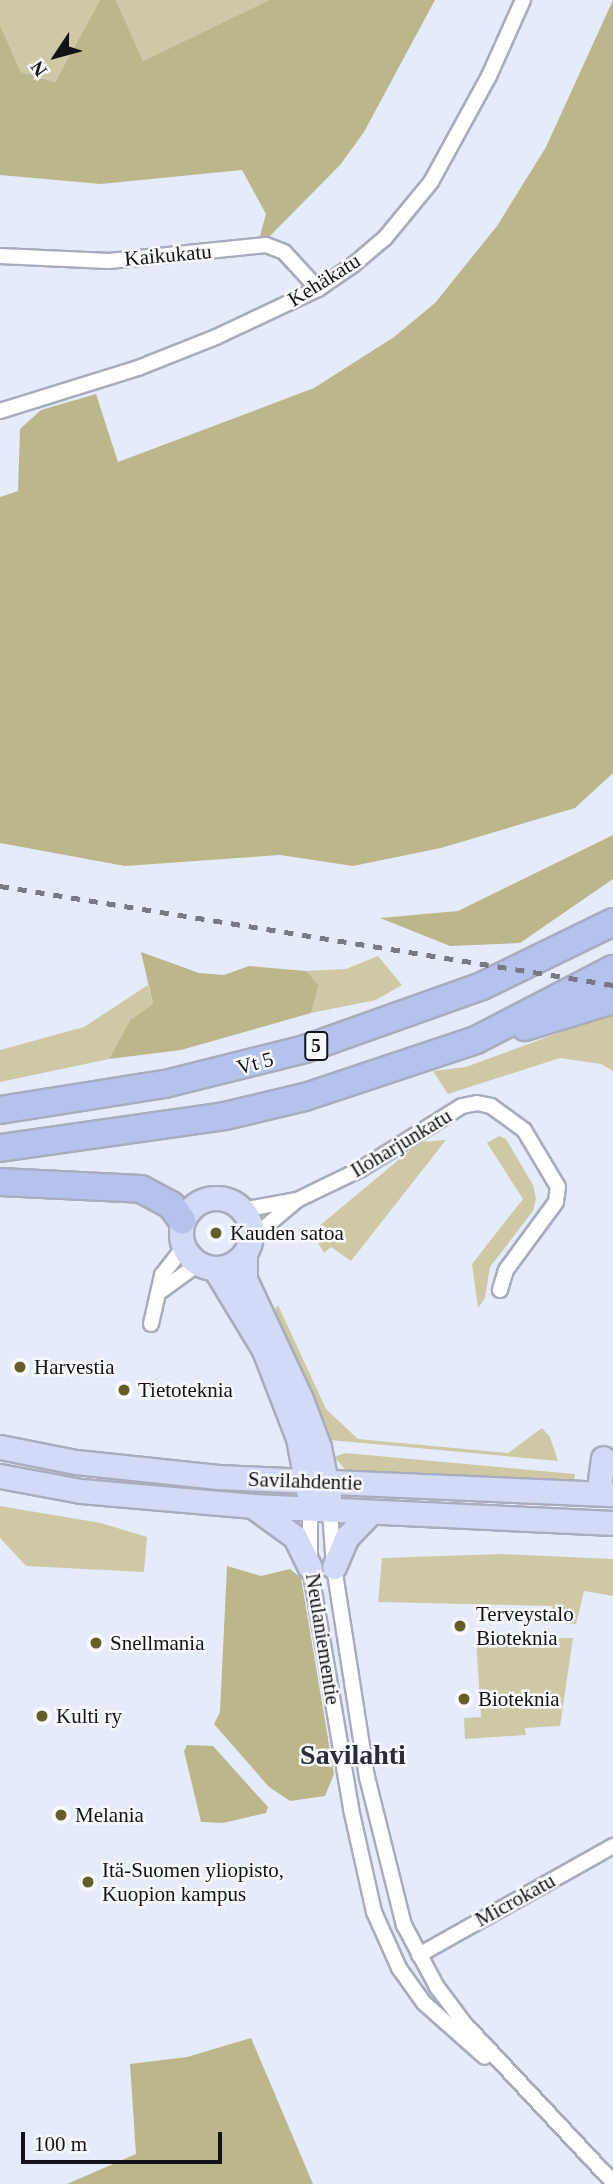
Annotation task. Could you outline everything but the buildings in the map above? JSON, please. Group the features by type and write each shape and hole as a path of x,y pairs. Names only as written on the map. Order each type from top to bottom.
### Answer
{"highway":[{"path":"482,986 613,907"},
{"name":"Vt 5","path":"0,1110 230,1070 374,1027 482,986 613,922"},
{"name":"Vt 5","path":"0,1148 225,1116 367,1079 476,1041 613,970"},
{"path":"476,1041 613,1000"},
{"path":"0,1182 141,1189 171,1205 182,1220"}],"main road":[{"path":"206,1199 228,1200 242,1210 249,1222 245,1279 301,1399 317,1482 264,1350 199,1260 182,1220 206,1199"},
{"path":"199,1260 236,1263 248,1247"},
{"name":"Savilahdentie","path":"0,1447 76,1462 317,1482 537,1494 607,1478"},
{"name":"Savilahdentie","path":"0,1476 81,1491 253,1506 544,1522 613,1522"},
{"name":"Neulaniementie","path":"317,1482 320,1511"},
{"path":"253,1506 295,1537 310,1568"},
{"path":"334,1567 347,1538 371,1512"},
{"path":"544,1522 613,1531"}],"street":[{"name":"Kehäkatu","path":"0,411 138,368 268,315 318,289 385,238 431,182 496,63 523,0"},
{"name":"Kaikukatu","path":"0,256 109,261 266,245 284,252 318,289"},
{"name":"Iloharjunkatu","path":"242,1210 297,1200 361,1169 462,1106 477,1103 491,1106 524,1130 558,1187 555,1202 506,1270 500,1290"},
{"name":"Iloharjunkatu","path":"248,1247 297,1200"},
{"path":"151,1324 161,1291 162,1275 199,1260"},
{"path":"161,1291 199,1260"},
{"name":"Neulaniementie","path":"320,1511 334,1567 378,1826 404,1925 440,1991 508,2075 613,2182"},
{"name":"Neulaniementie","path":"320,1511 310,1568 351,1809 374,1912 399,1968 437,2017 508,2075"},
{"name":"Microkatu","path":"419,1955 613,1846"}],"shaded area":[{"path":"0,0 100,0 55,82 21,72 0,25"},
{"path":"100,0 116,0 143,61 269,0 435,0 364,132 340,165 269,237 260,236 266,214 242,170 101,184 0,175 0,25 21,72 55,82"},
{"path":"116,0 269,0 143,61"},
{"path":"613,0 613,773 575,808 441,848 353,866 280,855 125,866 0,843 0,497 18,491 20,429 41,410 96,394 118,462 314,388 394,337 435,303 497,226 546,147"},
{"path":"613,835 613,879 520,943 450,946 380,918 458,911"},
{"path":"141,952 199,973 224,975 249,966 306,971 319,985 311,1013 181,1050 109,1059 130,1020 153,1004"},
{"path":"378,956 402,985 376,1000 311,1013 319,985 306,971 346,969"},
{"path":"148,985 153,1004 130,1020 109,1059 0,1082 0,1050 84,1027"},
{"path":"613,1013 613,1071 601,1064 560,1058 448,1094 433,1071 466,1067"},
{"path":"499,1136 506,1139 533,1185 536,1199 533,1211 490,1267 485,1298 478,1308 472,1264 523,1199 487,1143"},
{"path":"446,1140 351,1261 331,1247 324,1253 313,1234 318,1227 420,1142"},
{"path":"278,1305 326,1409 358,1439 508,1453 542,1428 550,1437 558,1461 330,1440 270,1315"},
{"path":"345,1453 575,1474 574,1481 362,1475 345,1469 334,1457"},
{"path":"0,1506 101,1523 147,1537 144,1572 26,1566 0,1538"},
{"path":"501,1554 613,1559 613,1596 584,1591 576,1624 554,1623 552,1606 378,1602 382,1558"},
{"path":"227,1566 261,1576 290,1569 301,1578 334,1774 325,1796 290,1801 269,1787 214,1724 220,1712"},
{"path":"573,1638 560,1726 525,1728 526,1735 465,1739 464,1718 481,1717 476,1640"},
{"path":"187,1745 213,1746 268,1807 266,1813 223,1823 201,1822 184,1751"},
{"path":"251,2038 313,2184 67,2184 136,2154 130,2064 187,2057"}],"railway":[{"path":"0,886 613,985"}],"place":[{"name":"Kauden satoa","path":"216,1233"},
{"name":"Harvestia","path":"20,1367"},
{"name":"Tietoteknia","path":"124,1390"},
{"name":"Terveystalo Bioteknia","path":"460,1626"},
{"name":"Snellmania","path":"96,1643"},
{"name":"Bioteknia","path":"464,1699"},
{"name":"Kulti ry","path":"42,1716"},
{"name":"Melania","path":"61,1815"},
{"name":"Itä-Suomen yliopisto, Kuopion kampus","path":"88,1882"}],"district":[{"name":"Savilahti","path":"353,1755"}]}
